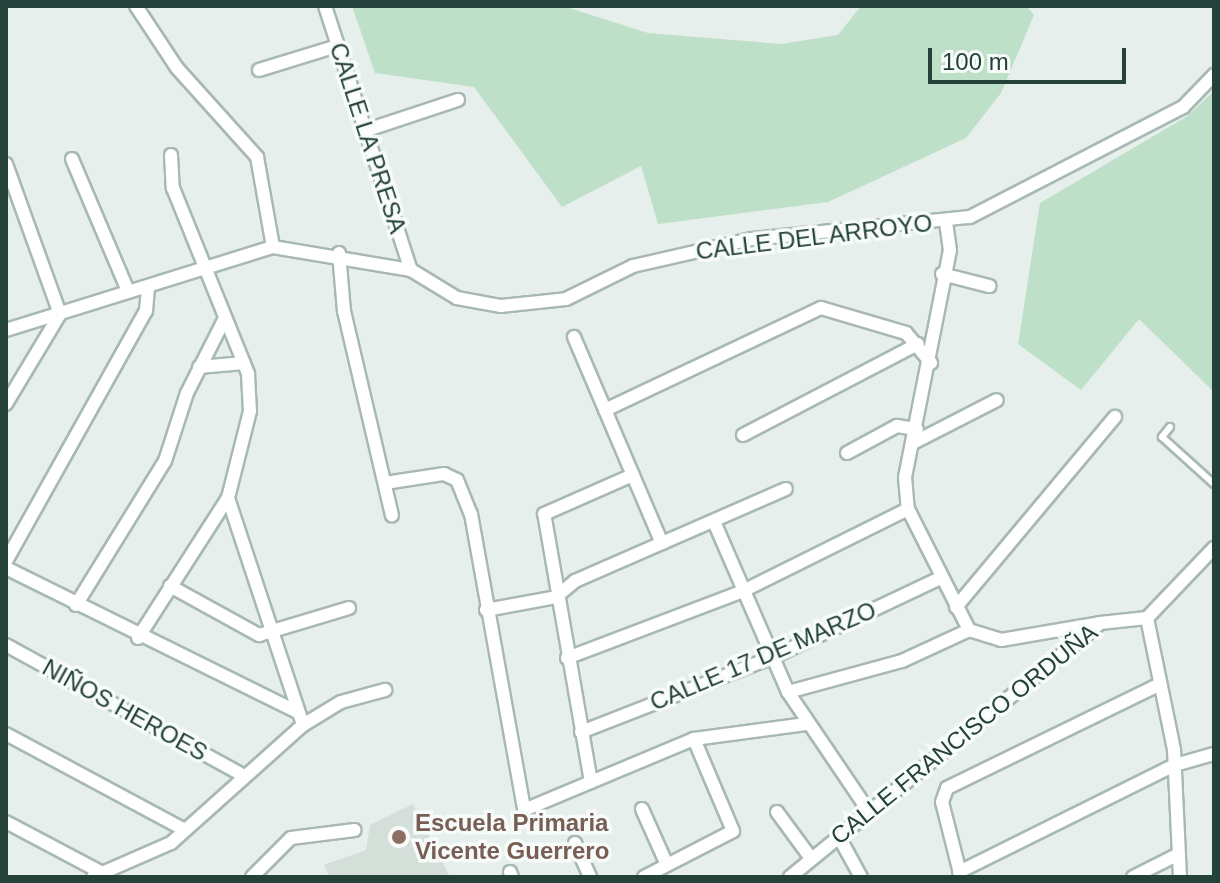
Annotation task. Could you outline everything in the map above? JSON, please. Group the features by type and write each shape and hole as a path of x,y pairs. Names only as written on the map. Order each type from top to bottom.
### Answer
{"street":[{"path":"136,6 177,68 257,157 273,247"},
{"name":"CALLE LA PRESA","path":"325,6 411,270"},
{"path":"259,70 337,46"},
{"name":"CALLE DEL ARROYO","path":"6,330 273,247 339,253 411,270 457,298 501,306 566,299 633,266 752,239 946,222 995,206 1101,152 1183,107 1214,75"},
{"path":"364,131 458,100"},
{"path":"138,638 228,498 252,397 244,363 173,188 171,155"},
{"path":"72,159 128,291"},
{"path":"6,164 60,314 11,380 6,404"},
{"path":"946,222 950,250 942,274 931,363 903,487 908,509 969,630"},
{"path":"339,253 344,311 392,515"},
{"path":"942,274 989,286"},
{"path":"6,561 146,311 148,286"},
{"path":"605,410 821,308 906,333 931,363"},
{"path":"76,605 165,461 199,367 224,320"},
{"path":"574,337 662,543"},
{"path":"743,435 918,344"},
{"path":"199,367 244,363"},
{"path":"913,443 997,400"},
{"path":"956,607 1115,417"},
{"path":"847,453 897,426 917,429"},
{"path":"385,483 444,474 457,480 471,514 524,810 694,739 806,724"},
{"path":"591,782 556,597 544,514 633,475"},
{"path":"486,610 556,597 575,581 715,524 786,489"},
{"path":"228,498 300,718"},
{"path":"567,658 743,591 908,509"},
{"path":"715,524 788,692 806,724 870,813"},
{"path":"1180,877 1175,765 1147,618 1214,548"},
{"path":"6,568 300,718"},
{"name":"CALLE 17 DE MARZO","path":"581,732 771,658 942,577"},
{"path":"170,586 252,633 270,634 349,608"},
{"name":"CALLE FRANCISCO ORDUÑA","path":"790,877 810,857 870,813 1100,623 1147,618"},
{"path":"788,692 902,661 969,630 1001,640 1100,623"},
{"name":"NIÑOS HEROES","path":"6,645 244,776"},
{"path":"1158,685 986,764 943,794 960,874 1175,765 1214,754"},
{"path":"6,822 101,876 160,850 244,776 300,718 385,690"},
{"path":"6,734 185,830"},
{"path":"644,877 733,831 694,739"},
{"path":"642,809 667,865"},
{"path":"777,812 810,857"},
{"path":"252,877 291,838 354,830"},
{"path":"839,837 861,877"},
{"path":"575,843 590,877"},
{"path":"1133,877 1179,854"}],"lane":[{"path":"1170,427 1162,437 1214,484"}],"shaded area":[{"name":"Escuela Primaria Vicente Guerrero","path":"413,804 450,877 329,877 324,865 366,850 370,825"}],"green space":[{"path":"352,6 563,6 648,33 781,44 838,35 861,6 1026,6 1034,15 1001,93 966,138 828,202 658,224 641,166 562,207 474,87 375,73"},
{"path":"1214,91 1214,392 1139,319 1081,390 1018,344 1040,203 1186,117"}],"place":[{"name":"Escuela Primaria Vicente Guerrero","path":"399,837"}]}
